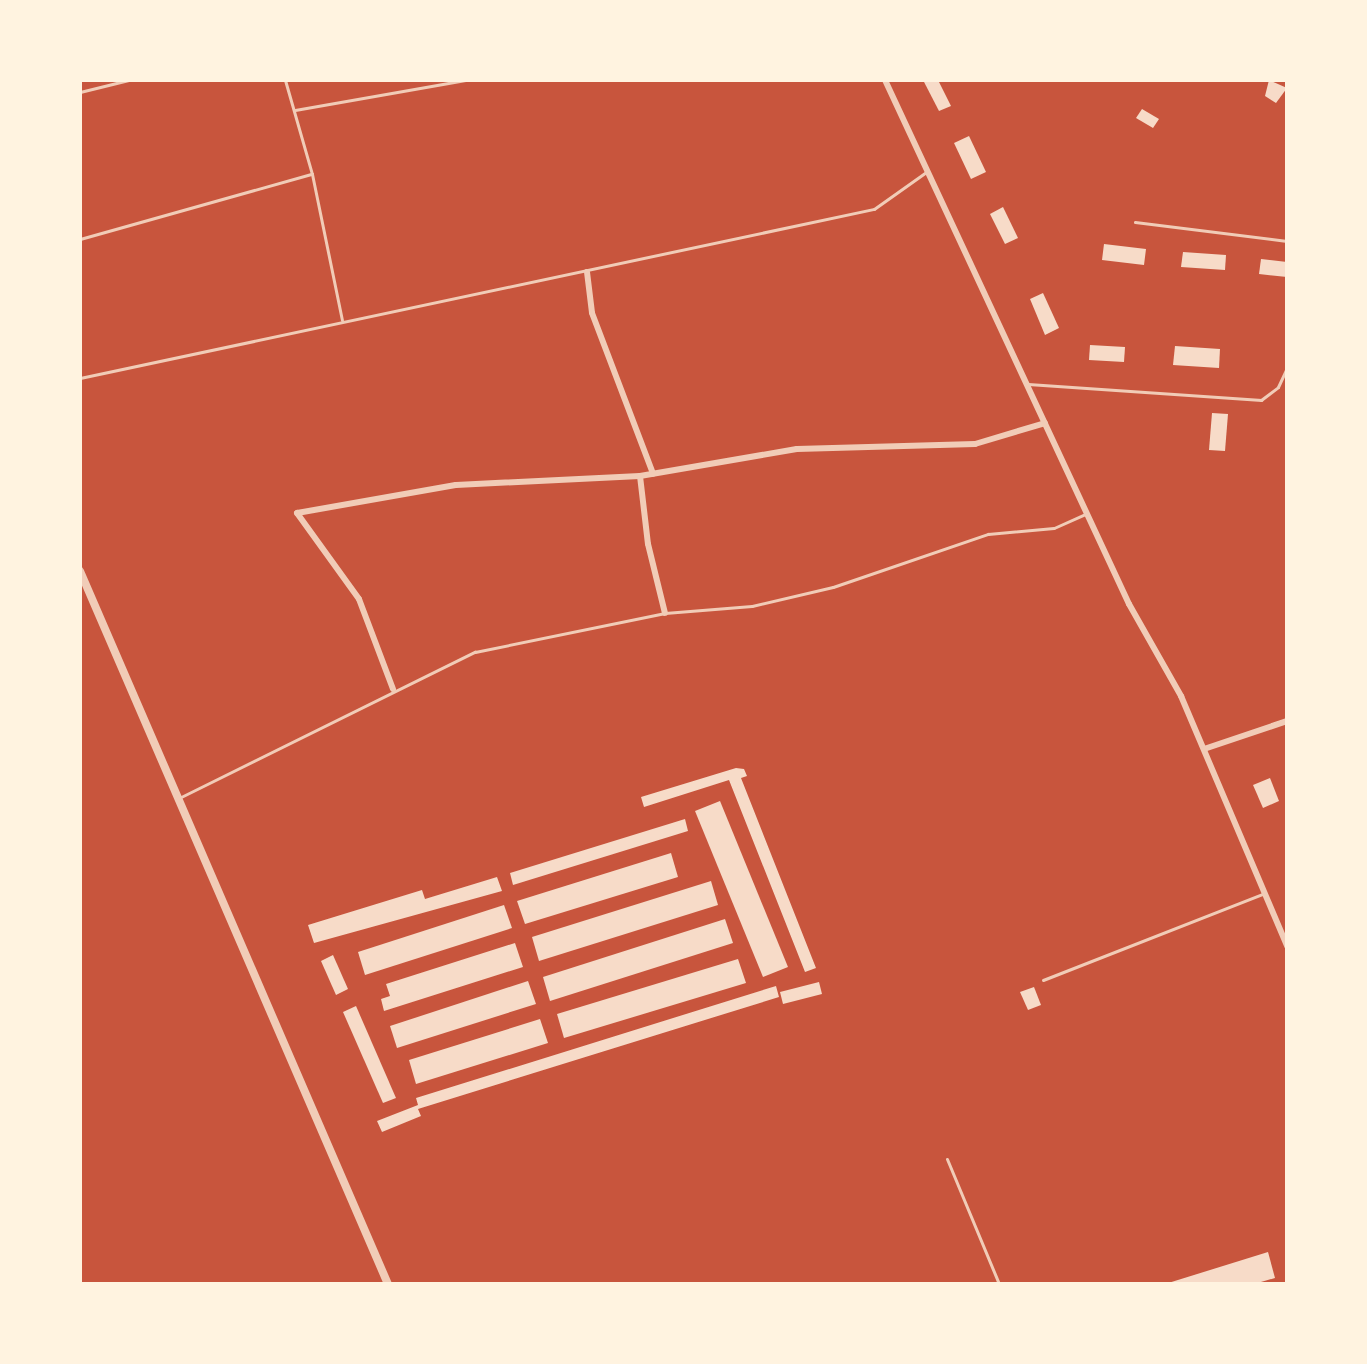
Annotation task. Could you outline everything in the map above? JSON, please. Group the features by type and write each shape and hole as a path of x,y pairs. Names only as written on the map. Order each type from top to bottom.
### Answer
{"street":[{"path":"885,80 1087,514 1204,749 1287,946"},
{"path":"587,272 592,313 653,474"},
{"path":"393,689 359,599 297,513 456,485 640,476 797,449 975,444 1045,423"},
{"path":"640,476 648,544 665,613"},
{"path":"80,571 388,1284"},
{"path":"1204,749 1287,721"}],"lane":[{"path":"80,92 129,80"},
{"path":"285,80 312,174 342,320"},
{"path":"295,110 465,80"},
{"path":"80,378 874,209 928,170"},
{"path":"80,239 312,174"},
{"path":"1135,222 1287,241"},
{"path":"1028,384 1261,400 1278,387 1287,368"},
{"path":"178,799 393,689 475,652 665,613 752,606 819,590 988,534 1054,528 1087,514"},
{"path":"1043,980 1263,894"},
{"path":"947,1159 999,1284"}],"building":[{"path":"923,80 938,80 951,106 939,111"},
{"path":"1269,80 1287,88 1276,103 1265,96"},
{"path":"1142,109 1159,119 1153,128 1136,118"},
{"path":"969,136 986,172 971,179 954,143"},
{"path":"1003,207 1018,238 1005,244 990,214"},
{"path":"1104,244 1146,249 1144,265 1102,260"},
{"path":"1183,252 1226,255 1225,270 1181,267"},
{"path":"1261,259 1287,262 1287,277 1259,274"},
{"path":"1043,293 1059,328 1045,335 1030,299"},
{"path":"1090,345 1125,347 1124,362 1089,360"},
{"path":"1175,346 1220,349 1219,368 1173,365"},
{"path":"1212,413 1228,414 1225,451 1209,450"},
{"path":"736,768 744,769 747,776 741,778 816,968 805,972 729,780 644,807 641,797"},
{"path":"1270,778 1279,801 1263,808 1253,785"},
{"path":"720,801 788,967 763,977 695,811"},
{"path":"685,819 688,831 513,885 510,873"},
{"path":"671,853 678,877 525,924 517,901"},
{"path":"497,877 502,891 314,943 308,925 422,890 425,899"},
{"path":"711,881 718,905 539,961 532,937"},
{"path":"504,905 512,928 365,975 358,952"},
{"path":"725,919 733,943 550,1001 543,977"},
{"path":"515,943 523,967 384,1011 381,999 390,996 386,984"},
{"path":"333,955 348,989 336,995 321,961"},
{"path":"738,959 746,983 564,1038 557,1014"},
{"path":"528,981 536,1004 397,1048 390,1026"},
{"path":"819,982 822,994 783,1004 780,992"},
{"path":"776,986 779,997 418,1109 421,1116 382,1132 377,1121 418,1105 416,1098"},
{"path":"1034,987 1041,1005 1028,1010 1020,992"},
{"path":"356,1006 396,1098 383,1103 343,1012"},
{"path":"540,1019 548,1043 416,1084 409,1060"},
{"path":"1268,1252 1275,1278 1254,1284 1165,1284"}]}
